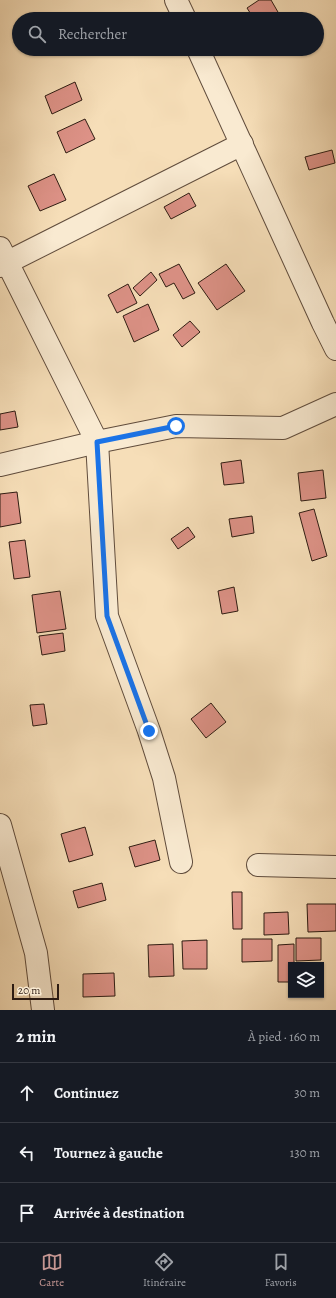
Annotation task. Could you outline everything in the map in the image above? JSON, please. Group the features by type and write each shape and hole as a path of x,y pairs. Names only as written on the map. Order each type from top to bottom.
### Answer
{"street":[{"path":"176,0 182,12"},
{"path":"201,56 322,323 336,349"},
{"path":"181,862 164,778 149,731 107,616 97,442 2,259 242,144"},
{"path":"0,465 97,442 176,426 283,428 336,404"},
{"path":"0,825 34,947 43,1010"},
{"path":"258,865 336,867"}],"building":[{"path":"259,0 271,0 278,12 250,12 247,8"},
{"path":"75,82 82,100 52,114 45,96"},
{"path":"85,119 95,139 66,153 57,132"},
{"path":"332,150 335,163 309,170 305,157"},
{"path":"54,174 66,200 40,211 28,186"},
{"path":"189,193 196,206 171,219 164,207"},
{"path":"179,264 195,293 183,299 174,283 166,287 159,274"},
{"path":"226,264 245,291 217,310 198,283"},
{"path":"151,272 157,280 140,296 133,288"},
{"path":"128,284 137,303 117,313 108,295"},
{"path":"148,304 159,330 134,342 123,316"},
{"path":"190,321 200,332 182,347 173,335"},
{"path":"15,411 18,427 0,430 0,414"},
{"path":"241,460 244,483 224,485 221,463"},
{"path":"323,470 326,498 301,501 298,473"},
{"path":"17,492 21,523 0,527 0,494"},
{"path":"314,509 327,556 312,561 299,513"},
{"path":"252,516 254,533 232,537 229,519"},
{"path":"188,527 195,537 178,549 171,539"},
{"path":"25,540 30,577 14,579 9,542"},
{"path":"234,587 238,611 222,614 218,591"},
{"path":"60,591 66,629 37,633 32,595"},
{"path":"63,633 65,651 42,655 39,636"},
{"path":"211,703 226,722 206,738 191,719"},
{"path":"44,704 47,724 33,726 30,705"},
{"path":"85,827 93,855 69,862 61,834"},
{"path":"155,840 160,860 135,867 129,847"},
{"path":"102,883 106,900 78,908 73,891"},
{"path":"232,892 242,892 242,929 233,929"},
{"path":"307,904 336,904 336,931 308,932"},
{"path":"288,912 289,934 264,935 264,913"},
{"path":"296,938 321,938 321,960 296,961"},
{"path":"242,939 272,939 272,961 242,962"},
{"path":"207,940 207,969 183,969 182,941"},
{"path":"173,944 174,976 149,977 148,945"},
{"path":"294,944 294,962 288,962 288,982 278,982 278,945"},
{"path":"114,973 115,996 83,997 83,974"}],"route":[{"path":"149,731 107,616 97,442 176,426"}]}
